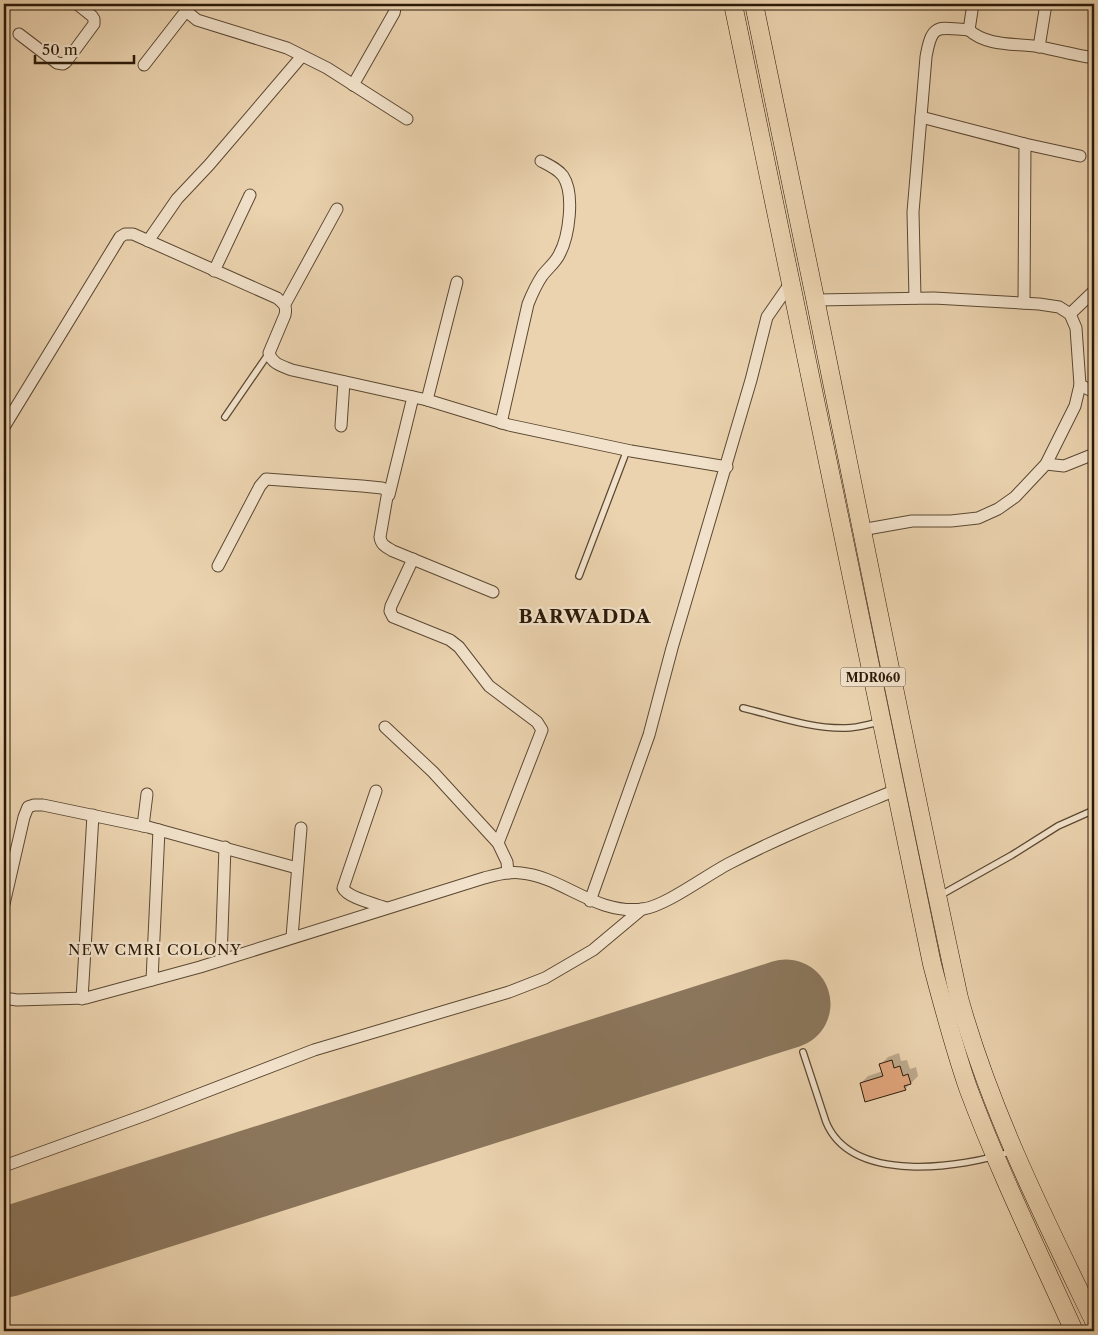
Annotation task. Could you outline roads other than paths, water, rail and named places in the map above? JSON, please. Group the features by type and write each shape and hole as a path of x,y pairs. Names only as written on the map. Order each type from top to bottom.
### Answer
{"main road":[{"name":"MDR060","path":"733,4 792,281 932,964 946,1020 968,1087 996,1157 1074,1331"},
{"name":"MDR060","path":"754,4 957,988 970,1035 1014,1150 1094,1321"}],"street":[{"path":"19,34 57,64 63,64 94,24 92,16 77,4"},
{"path":"353,85 392,18 396,4"},
{"path":"970,30 973,4"},
{"path":"1039,47 1046,4"},
{"path":"144,65 185,7 196,20 287,48 327,68 406,119"},
{"path":"915,298 913,212 929,37 936,30 941,29 970,30 975,35 995,42 1039,47 1094,58"},
{"path":"148,241 177,199 209,165 302,56"},
{"path":"921,117 1080,156"},
{"path":"1024,303 1025,144"},
{"path":"501,423 528,304 534,288 560,254 566,234 569,213 568,185 562,175 541,160"},
{"path":"214,271 250,195"},
{"path":"285,304 338,209"},
{"path":"4,427 120,236 133,234 277,298 285,304 287,308 285,315 269,353 270,359 276,364 292,370 427,400 501,423 627,450 727,467"},
{"path":"590,901 648,735 752,380 767,317 792,281"},
{"path":"427,400 457,282"},
{"path":"1070,314 1094,291"},
{"path":"816,300 915,298 1024,303 1059,307 1070,314 1076,328 1080,385 1075,406 1046,464 1015,497 998,509 978,518 951,521 912,520 861,530"},
{"path":"341,426 344,382"},
{"path":"1080,385 1094,392"},
{"path":"413,397 389,496 380,537 381,542 393,551 493,592"},
{"path":"1046,464 1064,466 1094,454"},
{"path":"218,566 260,486 266,479 382,488 388,491 389,496"},
{"path":"413,559 391,606 390,611 393,617 450,640 459,647 489,686 541,725 542,730 498,843"},
{"path":"386,727 432,772 498,843 507,862 508,873"},
{"path":"4,998 17,1000 82,999 221,960 484,878 508,873 522,873 546,879 590,901 624,909 650,908 727,864 765,845 808,825 896,790"},
{"path":"376,791 343,888 345,892 352,896 386,908"},
{"path":"143,826 148,794"},
{"path":"4,904 24,817 28,807 34,805 43,805 160,830 297,868"},
{"path":"82,999 93,815"},
{"path":"292,937 301,828"},
{"path":"152,980 160,830"},
{"path":"221,960 225,847"},
{"path":"4,1166 148,1114 314,1050 527,985 566,967 594,950 642,909"}],"lane":[{"path":"225,417 269,353"},
{"path":"579,576 627,450"},
{"path":"743,708 816,726 833,728 848,728 882,722"},
{"path":"920,901 938,897 1012,855 1058,826 1094,810"},
{"path":"803,1052 828,1126 840,1142 860,1155 879,1163 903,1167 960,1164 996,1157 1014,1150"}],"district":[{"name":"BARWADDA","path":"585,616"},
{"name":"NEW CMRI COLONY","path":"155,949"}]}
